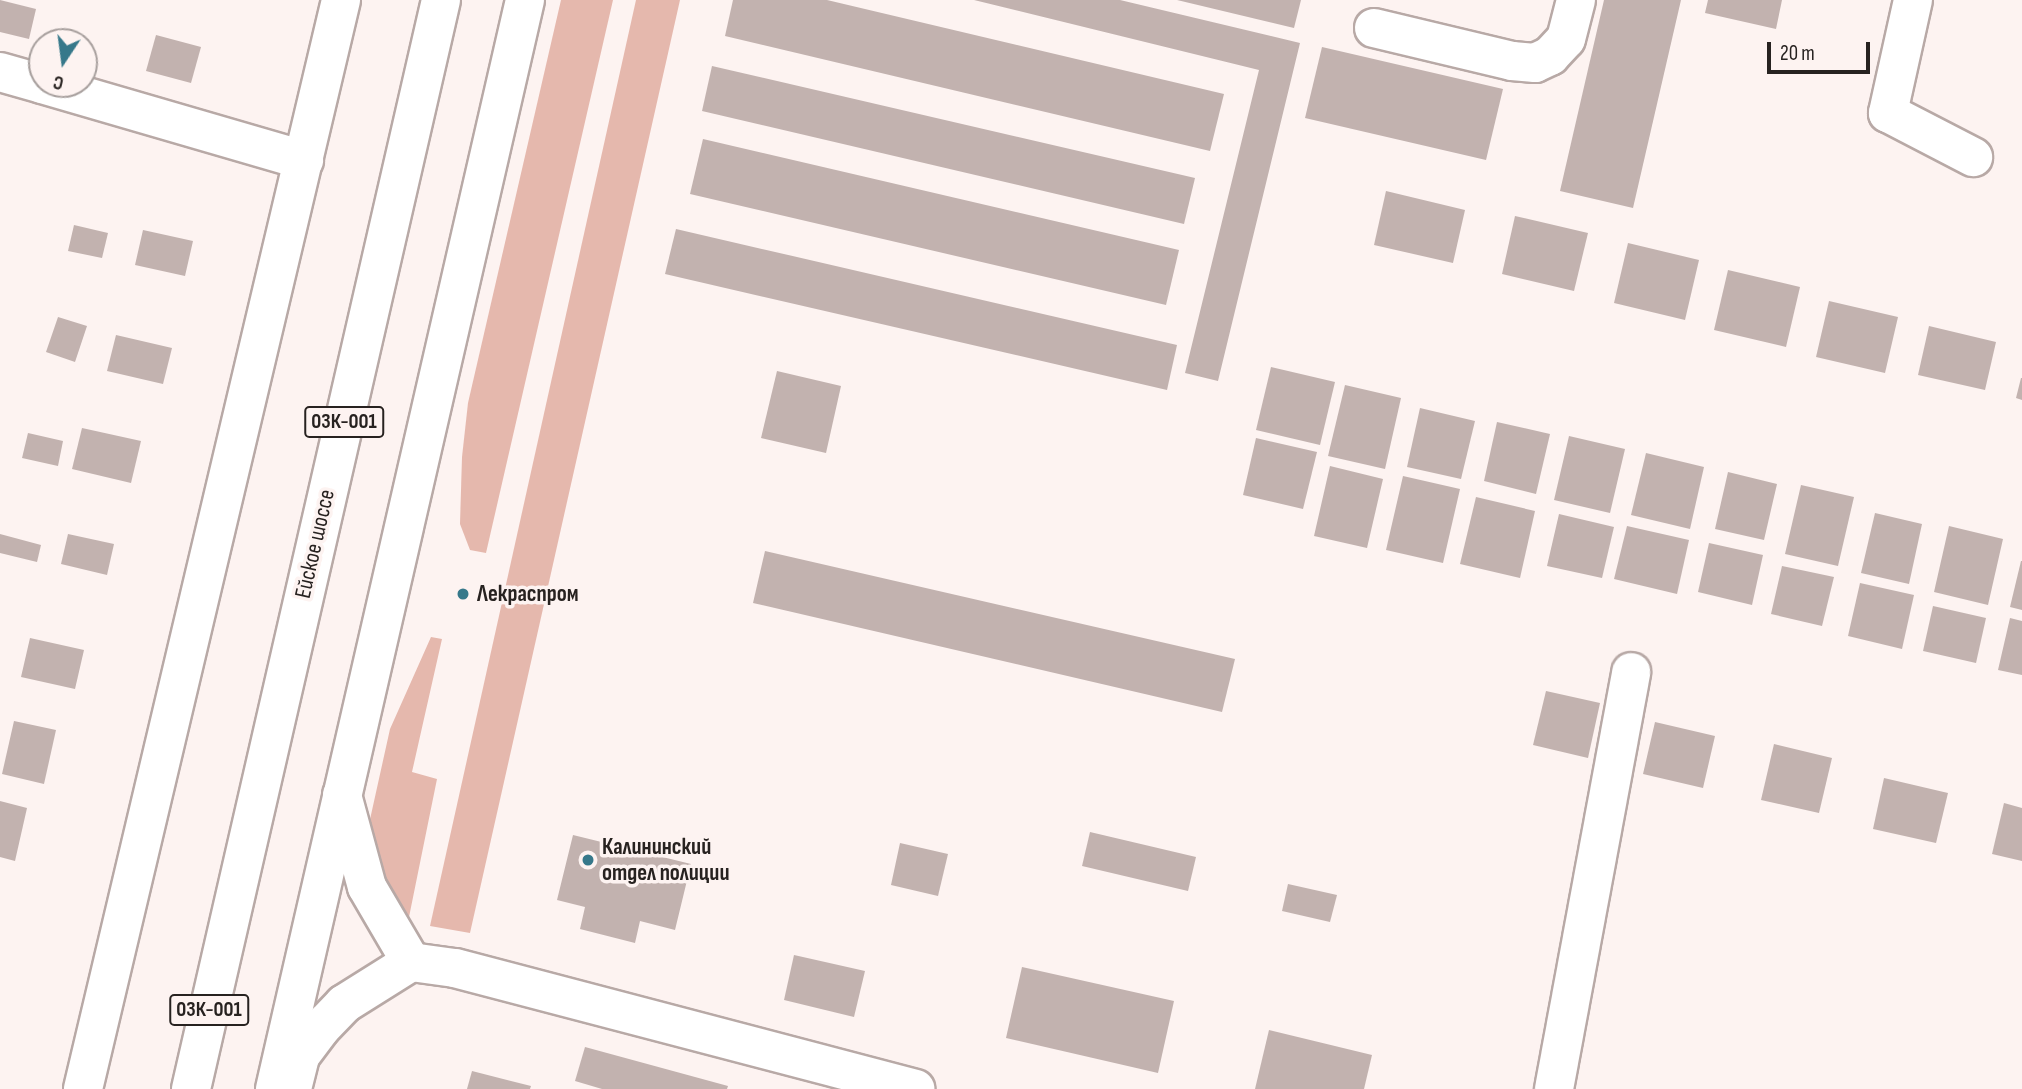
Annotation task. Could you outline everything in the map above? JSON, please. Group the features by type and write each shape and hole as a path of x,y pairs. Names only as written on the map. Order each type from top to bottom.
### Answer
{"main road":[{"path":"83,1089 341,0"},
{"name":"Ейское шоссе","path":"191,1089 441,0"},
{"path":"275,1089 525,0"},
{"path":"1374,28 1512,61 1535,63 1550,56 1566,39 1576,0"},
{"path":"1913,0 1888,113 1973,157"},
{"path":"0,72 28,80"},
{"path":"90,98 304,160"},
{"path":"1554,1089 1631,672"},
{"path":"342,795 367,887 411,962"},
{"path":"292,1089 300,1056 321,1028 344,1004 411,962 455,968 908,1088"}],"shaded area":[{"path":"561,0 613,0 486,553 470,550 460,524 462,457 468,403"},
{"path":"636,0 680,0 470,933 430,926"},
{"path":"431,637 442,639 412,772 437,779 408,922 393,910 367,833 390,729"}],"building":[{"path":"0,0 36,9 32,28 28,28 28,39 0,32"},
{"path":"733,0 827,0 1224,94 1210,151 725,36"},
{"path":"974,0 1120,0 1300,43 1218,381 1185,373 1259,70"},
{"path":"1177,0 1301,0 1294,28"},
{"path":"1604,0 1681,0 1633,208 1560,191"},
{"path":"1708,0 1782,0 1776,29 1705,13"},
{"path":"156,35 201,47 191,83 146,71"},
{"path":"1322,47 1503,89 1486,160 1305,118"},
{"path":"712,66 1195,178 1184,224 702,111"},
{"path":"703,139 1179,250 1166,305 690,194"},
{"path":"1386,191 1465,210 1453,263 1374,245"},
{"path":"1515,216 1588,233 1574,291 1502,274"},
{"path":"74,225 108,233 102,258 68,251"},
{"path":"676,229 1177,345 1167,390 665,274"},
{"path":"143,230 193,241 185,276 135,265"},
{"path":"1628,243 1699,260 1685,320 1614,303"},
{"path":"1728,270 1800,287 1786,347 1714,330"},
{"path":"1829,301 1898,317 1885,373 1816,357"},
{"path":"58,317 87,326 75,362 46,352"},
{"path":"1929,326 1996,342 1985,390 1918,375"},
{"path":"116,335 172,348 163,384 107,371"},
{"path":"1271,367 1335,382 1320,445 1256,430"},
{"path":"777,371 841,386 826,453 761,438"},
{"path":"2022,378 2022,400 2016,398"},
{"path":"1345,385 1401,398 1385,469 1328,456"},
{"path":"1420,408 1475,421 1461,479 1407,467"},
{"path":"1497,422 1550,434 1536,494 1484,481"},
{"path":"82,428 141,441 131,483 72,469"},
{"path":"28,433 63,441 58,466 22,458"},
{"path":"1569,436 1625,449 1610,513 1554,500"},
{"path":"1256,438 1317,452 1303,509 1243,495"},
{"path":"1646,453 1704,467 1690,529 1631,515"},
{"path":"1330,466 1383,479 1367,548 1314,536"},
{"path":"1728,472 1777,484 1764,540 1715,529"},
{"path":"1403,476 1460,489 1443,563 1386,550"},
{"path":"1801,485 1854,497 1838,566 1785,554"},
{"path":"1476,497 1535,511 1520,578 1460,564"},
{"path":"1875,513 1922,524 1909,584 1861,573"},
{"path":"1559,514 1614,527 1602,578 1547,566"},
{"path":"1627,526 1689,540 1677,594 1614,579"},
{"path":"1949,526 2003,539 1988,605 1934,592"},
{"path":"0,534 41,545 37,562 0,553"},
{"path":"68,534 114,544 107,575 61,564"},
{"path":"1709,543 1763,555 1752,605 1698,592"},
{"path":"765,551 1235,659 1222,712 753,603"},
{"path":"2022,561 2022,610 2010,607"},
{"path":"1782,566 1834,577 1822,626 1771,614"},
{"path":"1860,583 1914,595 1902,649 1848,636"},
{"path":"1933,606 1986,618 1976,663 1923,651"},
{"path":"2010,618 2022,621 2022,675 1998,670"},
{"path":"30,638 84,650 75,689 21,677"},
{"path":"1546,691 1600,703 1588,758 1533,745"},
{"path":"14,721 56,730 44,784 2,774"},
{"path":"1655,722 1715,736 1703,788 1643,774"},
{"path":"1774,744 1832,758 1819,813 1761,800"},
{"path":"1884,778 1948,793 1936,843 1873,829"},
{"path":"0,801 27,808 15,861 0,857"},
{"path":"2004,803 2022,808 2022,861 1992,854"},
{"path":"1090,832 1196,857 1188,891 1082,866"},
{"path":"573,835 691,864 675,930 640,921 635,943 580,929 585,907 557,900"},
{"path":"900,843 948,854 938,896 891,885"},
{"path":"1288,884 1337,895 1330,922 1282,911"},
{"path":"794,955 865,971 854,1017 784,1000"},
{"path":"1022,967 1174,1001 1158,1073 1006,1038"},
{"path":"1269,1030 1372,1055 1364,1089 1255,1089"},
{"path":"585,1047 728,1086 727,1089 602,1089 575,1081"},
{"path":"472,1071 531,1086 530,1089 467,1089"}],"place":[{"name":"Лекраспром","path":"463,594"},
{"name":"Калининский отдел полиции","path":"588,860"}]}
